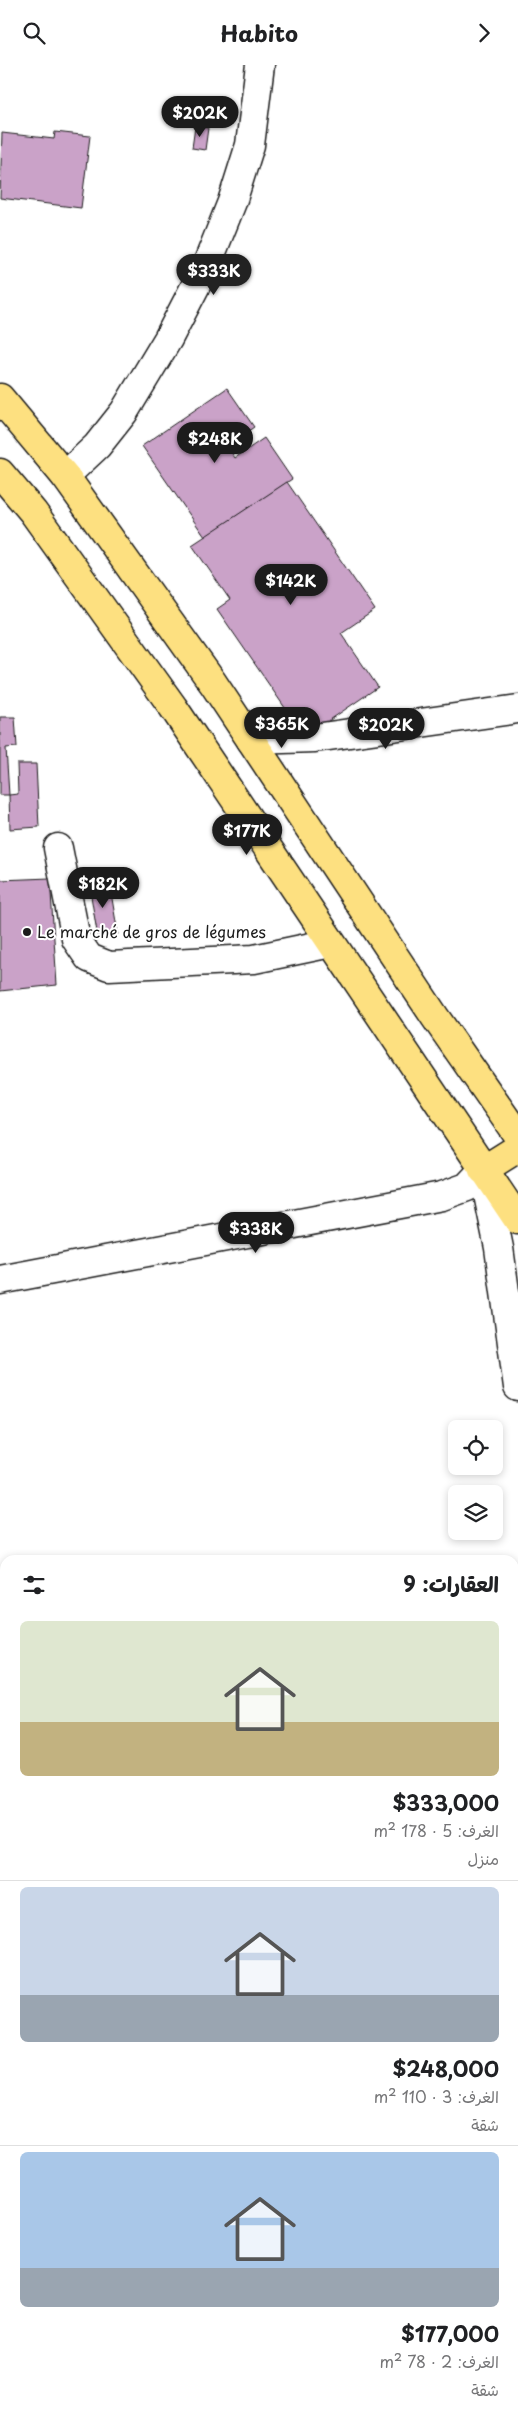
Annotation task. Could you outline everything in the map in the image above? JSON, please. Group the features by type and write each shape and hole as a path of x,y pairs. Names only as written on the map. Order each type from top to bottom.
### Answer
{"main road":[{"path":"0,398 65,476 213,683 441,1025 518,1136"},
{"path":"0,473 33,512 167,700 518,1220"},
{"path":"483,1170 518,1148"}],"street":[{"path":"65,476 97,446 124,413 168,339 208,262 232,202 250,145 260,65"},
{"path":"251,740 315,738 518,709"},
{"path":"58,848 76,939 89,958 109,966 254,959 332,943"},
{"path":"0,1280 442,1196 467,1187 483,1170"},
{"path":"483,1170 499,1248 518,1387"}],"building":[{"path":"195,127 208,128 205,150 192,148"},
{"path":"55,132 90,136 81,208 0,198 2,133 54,139"},
{"path":"227,388 254,427 227,446 235,458 264,438 292,479 205,537 142,446"},
{"path":"287,482 375,610 341,633 378,687 305,737 217,609 230,600 192,545"},
{"path":"0,717 15,717 17,747 6,748 9,795 0,795"},
{"path":"17,764 36,764 39,827 10,829 9,795 18,794"},
{"name":"Le marché de gros de légumes","path":"50,878 57,985 0,991 0,880"},
{"path":"109,881 118,934 98,938 89,884"}],"place":[{"name":"Le marché de gros de légumes","path":"27,932"}]}
